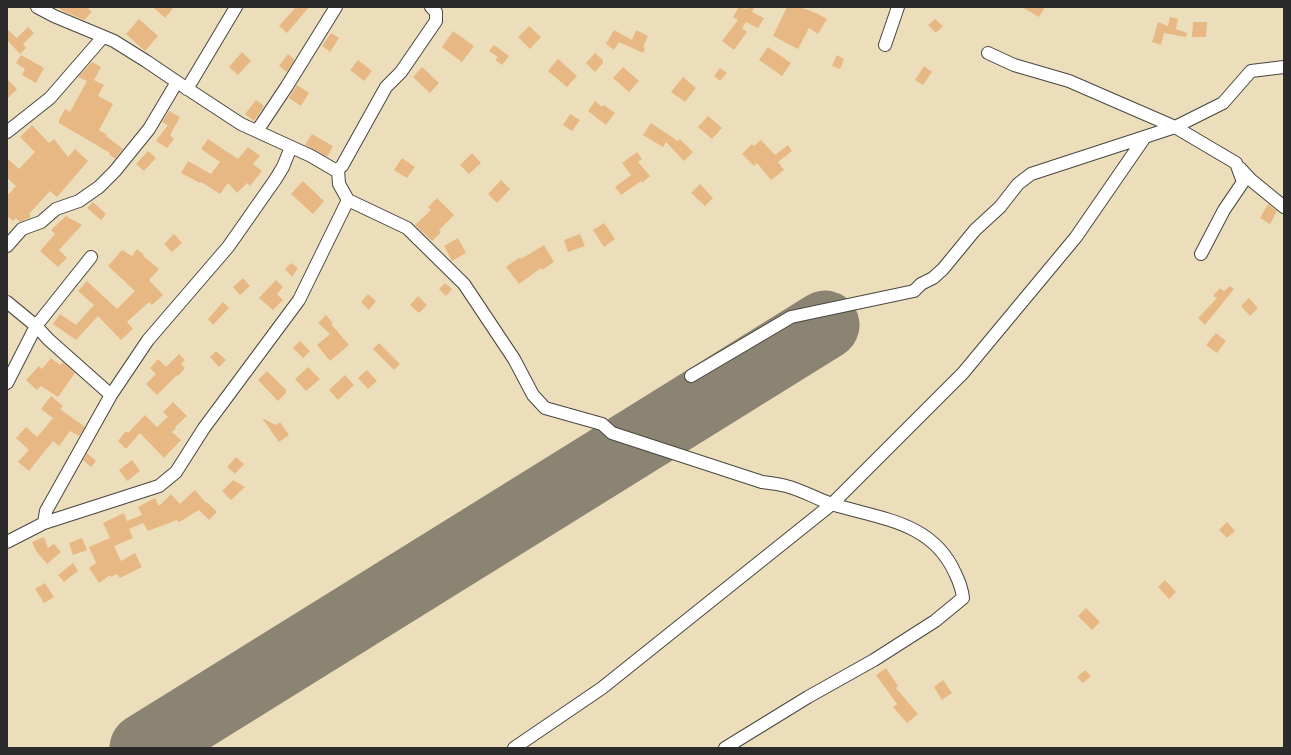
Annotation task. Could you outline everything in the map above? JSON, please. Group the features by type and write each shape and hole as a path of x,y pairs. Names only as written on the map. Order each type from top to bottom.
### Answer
{"street":[{"path":"37,7 128,49 241,124 311,156 335,170 342,166 386,87 401,72 445,7"},
{"path":"7,246 22,229 41,222 56,209 79,201 99,188 115,171 182,86 236,7"},
{"path":"257,131 336,7"},
{"path":"431,7 436,12 436,21"},
{"path":"885,45 898,7"},
{"path":"7,132 50,98 103,37"},
{"path":"988,53 1014,65 1069,81 1175,127 1236,163 1251,180 1284,207"},
{"path":"691,376 791,317 914,291 921,284 933,278 943,269 975,230 1000,208 1018,184 1031,174 1175,127 1223,103 1251,71 1284,67"},
{"path":"514,748 602,688 832,504 963,373 1076,238 1145,137"},
{"path":"44,523 46,511 111,395 148,340 228,247 275,180 283,167 291,147"},
{"path":"1201,254 1224,210 1243,182 1236,163"},
{"path":"338,169 338,184 348,200 407,228 464,284 514,359 533,395 545,408 602,424 612,433 762,482 787,486 832,504 895,521 917,531 938,546 952,566 963,590 963,598 935,621 874,660 808,697 725,748"},
{"path":"7,542 44,523 159,486 176,472 204,428 299,300 348,200"},
{"path":"7,383 36,326 91,257"},
{"path":"7,302 36,326 49,340 111,395"}],"building":[{"path":"58,7 87,7 92,12 84,20 63,11"},
{"path":"153,7 174,7 165,18"},
{"path":"296,7 309,7 287,33 279,26"},
{"path":"739,7 746,9 747,7 754,7 752,12 764,18 758,28 746,22 742,28 747,32 734,50 722,41 738,20 733,17"},
{"path":"787,7 799,7 827,19 818,34 809,28 798,49 773,36"},
{"path":"1022,7 1045,7 1039,17"},
{"path":"1170,17 1178,19 1176,29 1187,33 1186,37 1164,33 1161,45 1152,42 1158,22 1168,26"},
{"path":"139,19 158,36 145,51 126,34"},
{"path":"935,19 943,26 936,33 928,25"},
{"path":"1193,22 1207,22 1206,37 1192,37"},
{"path":"529,26 541,37 530,49 518,37"},
{"path":"28,27 34,33 23,44 26,48 20,54 7,40 7,29 17,38"},
{"path":"614,30 632,40 636,30 648,36 643,47 645,48 643,53 619,42 614,50 606,44"},
{"path":"453,31 474,46 462,62 442,47"},
{"path":"331,33 339,38 330,52 322,46"},
{"path":"494,45 509,56 502,65 495,60 498,57 489,51"},
{"path":"768,47 791,63 782,76 759,60"},
{"path":"242,52 251,61 238,75 229,67"},
{"path":"595,53 603,60 603,63 595,72 586,63"},
{"path":"288,54 295,60 287,72 279,66"},
{"path":"21,55 44,68 36,83 22,75 25,69 16,63"},
{"path":"837,55 844,59 840,69 832,66"},
{"path":"558,59 577,76 567,87 548,71"},
{"path":"358,60 372,71 364,81 350,70"},
{"path":"92,62 101,67 94,80 104,85 98,96 113,104 99,130 123,149 115,159 109,154 110,153 59,123 65,109 70,112 87,81 78,77"},
{"path":"924,66 932,72 923,85 915,80"},
{"path":"422,67 439,83 430,93 413,77"},
{"path":"623,67 639,81 629,92 613,78"},
{"path":"720,68 727,73 720,81 714,76"},
{"path":"683,77 696,88 685,102 671,92"},
{"path":"7,79 17,89 7,99"},
{"path":"297,85 309,93 301,106 289,98"},
{"path":"256,100 264,106 254,121 245,114"},
{"path":"595,101 602,107 604,105 615,113 606,125 588,111"},
{"path":"169,111 180,117 170,135 174,139 167,148 156,141 168,125 162,122"},
{"path":"570,114 580,120 572,131 563,125"},
{"path":"708,116 722,128 712,139 698,127"},
{"path":"651,123 678,141 680,139 693,152 684,161 666,142 663,147 643,135"},
{"path":"32,125 49,143 54,139 68,157 75,149 88,161 57,197 50,191 29,214 31,216 29,218 20,222 16,218 13,221 7,216 7,196 16,186 7,178 7,158 19,169 35,152 20,137"},
{"path":"312,134 333,146 327,157 305,145"},
{"path":"208,139 238,159 248,147 260,156 253,164 262,171 250,186 247,183 237,193 228,183 220,194 201,182 200,183 181,173 188,161 211,174 220,162 201,149"},
{"path":"761,140 775,155 788,145 792,151 778,162 784,170 771,180 757,163 754,166 742,154 752,144 754,146"},
{"path":"148,151 156,158 144,171 136,164"},
{"path":"637,152 642,159 638,162 650,176 642,183 641,181 621,195 615,187 631,175 622,163"},
{"path":"472,153 481,163 469,174 460,165"},
{"path":"402,158 415,167 407,178 394,170"},
{"path":"501,180 510,189 497,203 488,194"},
{"path":"303,181 324,201 313,214 291,194"},
{"path":"700,184 713,198 705,206 691,193"},
{"path":"437,198 454,215 439,230 441,232 432,241 415,225 431,210 428,207"},
{"path":"93,202 106,214 101,220 87,208"},
{"path":"1268,204 1277,211 1270,224 1260,218"},
{"path":"66,216 82,225 59,250 67,258 58,267 40,251 55,234 51,230"},
{"path":"604,223 615,239 604,247 593,230"},
{"path":"174,234 182,243 172,252 164,244"},
{"path":"580,234 585,246 568,252 564,240"},
{"path":"458,238 466,253 452,261 444,246"},
{"path":"544,245 554,262 542,270 541,268 519,284 506,267 520,257 521,259"},
{"path":"137,249 159,269 149,280 163,295 152,305 149,302 127,322 133,329 121,340 98,316 76,340 53,324 60,314 76,325 94,305 78,291 87,281 117,309 135,291 108,266 122,250 132,256"},
{"path":"291,263 298,268 292,277 285,269"},
{"path":"243,278 250,286 240,295 233,287"},
{"path":"276,280 283,287 277,294 283,300 273,310 259,298"},
{"path":"445,283 452,289 446,296 439,289"},
{"path":"1230,286 1234,289 1205,325 1198,318 1217,298 1213,296 1220,288 1224,291"},
{"path":"368,294 376,301 369,310 361,302"},
{"path":"418,296 427,305 419,313 410,305"},
{"path":"1249,298 1258,308 1250,316 1241,306"},
{"path":"223,302 229,308 213,325 208,319"},
{"path":"326,315 333,323 331,324 349,345 330,361 317,345 330,334 318,323"},
{"path":"1216,333 1226,341 1217,353 1206,345"},
{"path":"300,341 310,351 303,358 293,348"},
{"path":"379,343 400,364 394,370 373,349"},
{"path":"216,351 226,360 219,367 210,357"},
{"path":"179,354 185,360 181,364 185,368 157,395 146,384 156,374 150,368 158,359 166,367"},
{"path":"51,358 60,365 63,362 75,373 58,397 41,386 37,390 26,380 39,366 42,369"},
{"path":"308,367 320,379 306,391 295,379"},
{"path":"367,370 377,381 368,389 358,378"},
{"path":"267,371 286,390 286,393 278,401 258,380"},
{"path":"345,375 354,385 338,400 329,390"},
{"path":"51,396 63,406 60,409 85,427 79,436 70,431 59,446 53,441 29,471 18,462 29,450 16,438 26,427 37,437 39,435 53,418 41,409"},
{"path":"173,402 187,416 175,427 176,428 172,432 181,440 164,458 140,433 126,449 118,441 126,431 128,433 145,415 157,427 168,417 163,412"},
{"path":"262,418 276,425 280,422 289,435 279,442"},
{"path":"87,453 96,461 91,467 83,460"},
{"path":"236,457 244,464 235,474 227,467"},
{"path":"132,460 140,471 127,481 119,470"},
{"path":"233,480 245,487 231,500 222,491"},
{"path":"195,490 206,503 207,502 217,512 209,520 199,510 181,521 178,522 177,520 148,531 143,523 129,529 133,538 114,546 121,561 135,553 142,567 120,578 117,574 111,577 110,575 99,583 89,568 96,563 89,547 110,538 103,523 124,513 127,521 142,515 138,507 155,498 159,506 171,494 180,504"},
{"path":"1227,522 1235,531 1227,538 1219,530"},
{"path":"44,537 48,548 54,544 61,552 47,564 36,551 32,542"},
{"path":"82,538 87,550 73,555 69,543"},
{"path":"73,563 78,571 64,582 58,575"},
{"path":"1165,580 1176,592 1169,599 1158,587"},
{"path":"45,583 54,597 44,603 35,589"},
{"path":"1086,608 1100,622 1092,630 1078,616"},
{"path":"886,668 898,686 896,688 918,714 907,723 893,707 897,704 876,675"},
{"path":"1085,670 1091,676 1083,683 1077,677"},
{"path":"943,680 952,693 942,700 934,687"}],"runway":[{"path":"144,748 825,325"}]}
